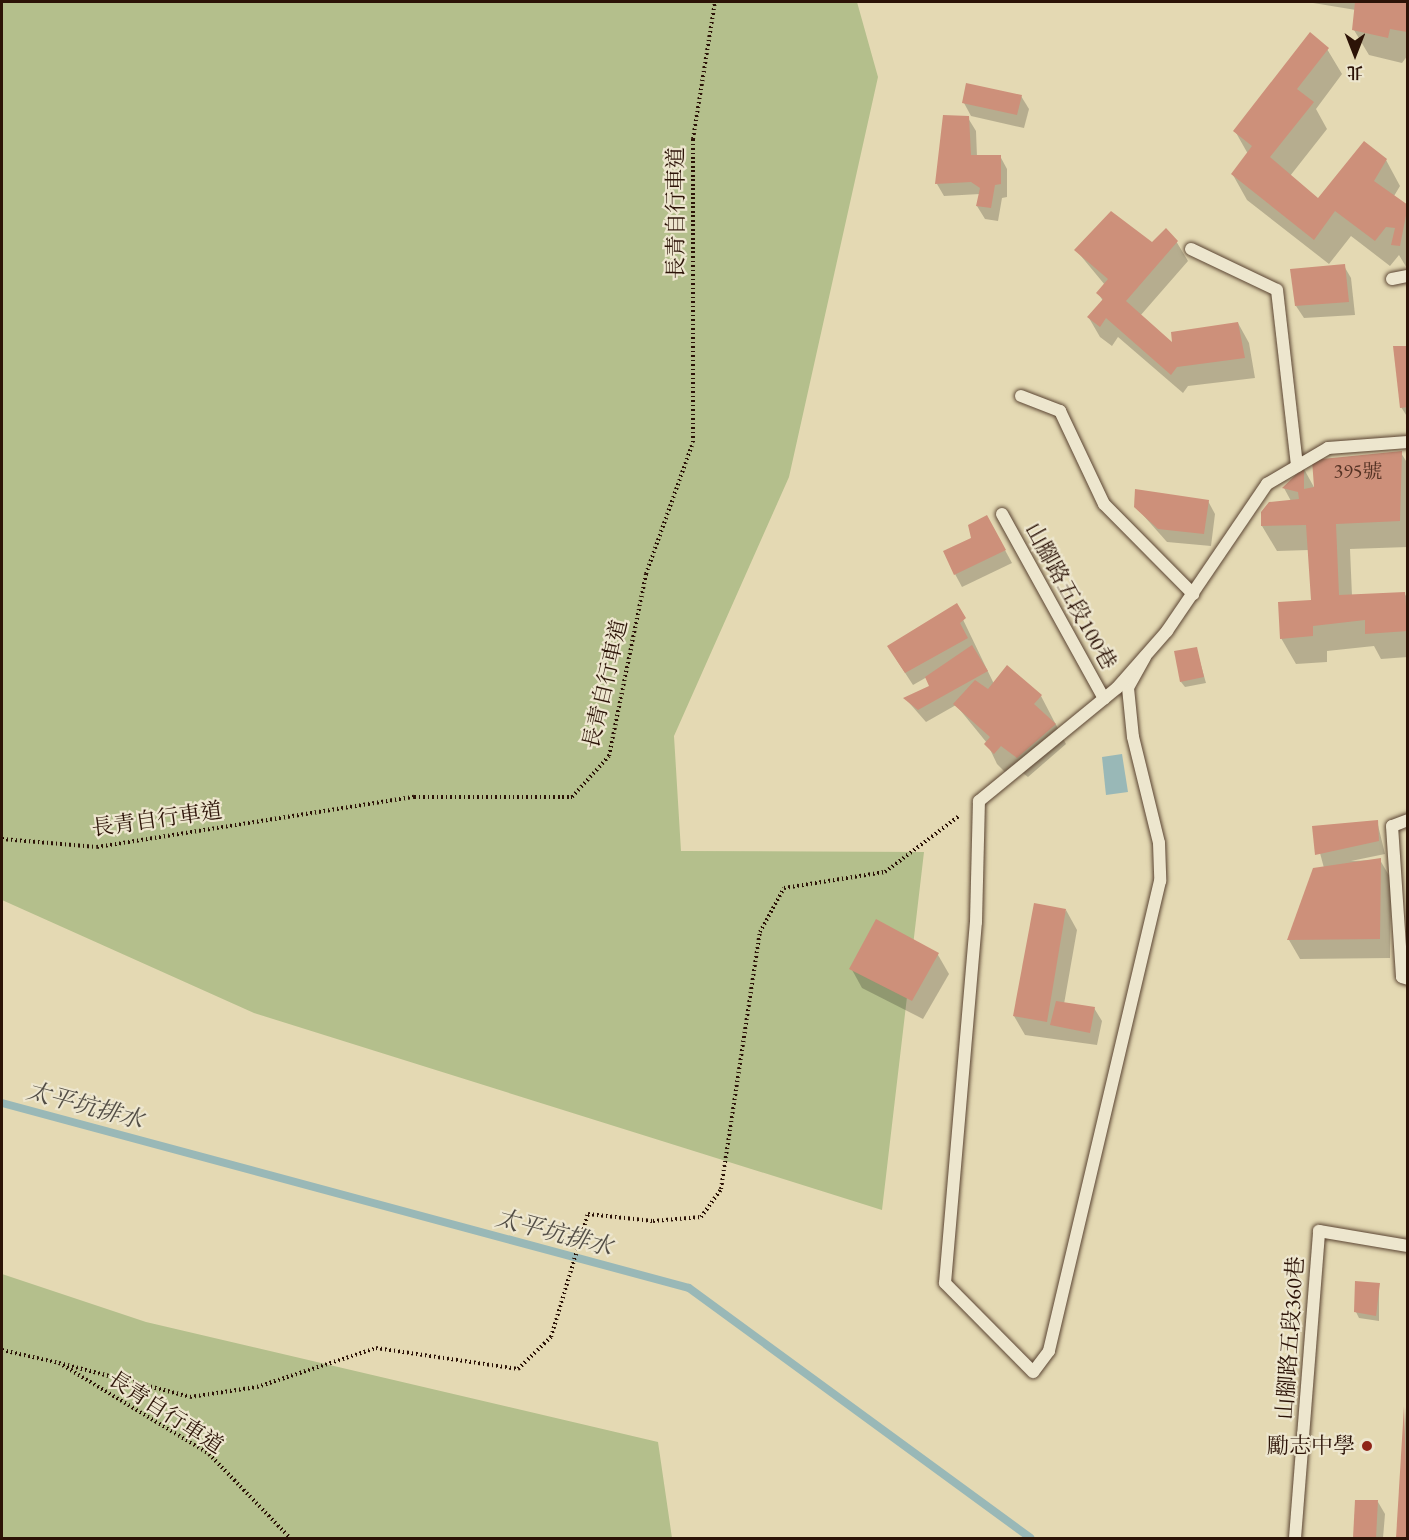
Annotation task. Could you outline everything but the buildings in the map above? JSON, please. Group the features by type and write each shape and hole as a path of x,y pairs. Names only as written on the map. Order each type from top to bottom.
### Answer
{"lane":[{"path":"1191,249 1277,290 1297,466"},
{"path":"1392,279 1407,276"},
{"path":"1021,396 1060,411 1104,504 1193,594"},
{"path":"1145,657 1128,688 1133,737 1159,843 1160,881 1049,1351 1033,1372 945,1283 976,922 979,801 1104,699 1145,657 1193,594 1266,484 1328,448 1407,442"},
{"name":"山腳路五段100巷","path":"1002,514 1104,699"},
{"path":"1407,820 1392,826 1402,976 1407,979"},
{"name":"山腳路五段360巷","path":"1295,1539 1319,1231 1407,1246"}],"path":[{"name":"長青自行車道","path":"2,839 97,847 414,797 572,797 609,756 646,574 693,442 693,139 715,2"},
{"path":"60,1363 190,1397 257,1388 376,1348 518,1369 551,1337 588,1214 653,1221 701,1217 721,1189 760,932 784,888 885,872 979,801"},
{"name":"長青自行車道","path":"2,1350 60,1363 209,1454 290,1539"}],"green space":[{"path":"2,2 857,2 878,77 789,477 674,736 681,851 924,852 882,1210 254,1013 2,900"},
{"path":"2,1274 146,1322 658,1442 672,1538 2,1538"}],"water":[{"path":"1122,754 1128,792 1106,795 1102,757"}],"waterway":[{"name":"太平坑排水","path":"2,1103 689,1288 1030,1538"}],"place":[{"name":"勵志中學","path":"1367,1446"}]}
